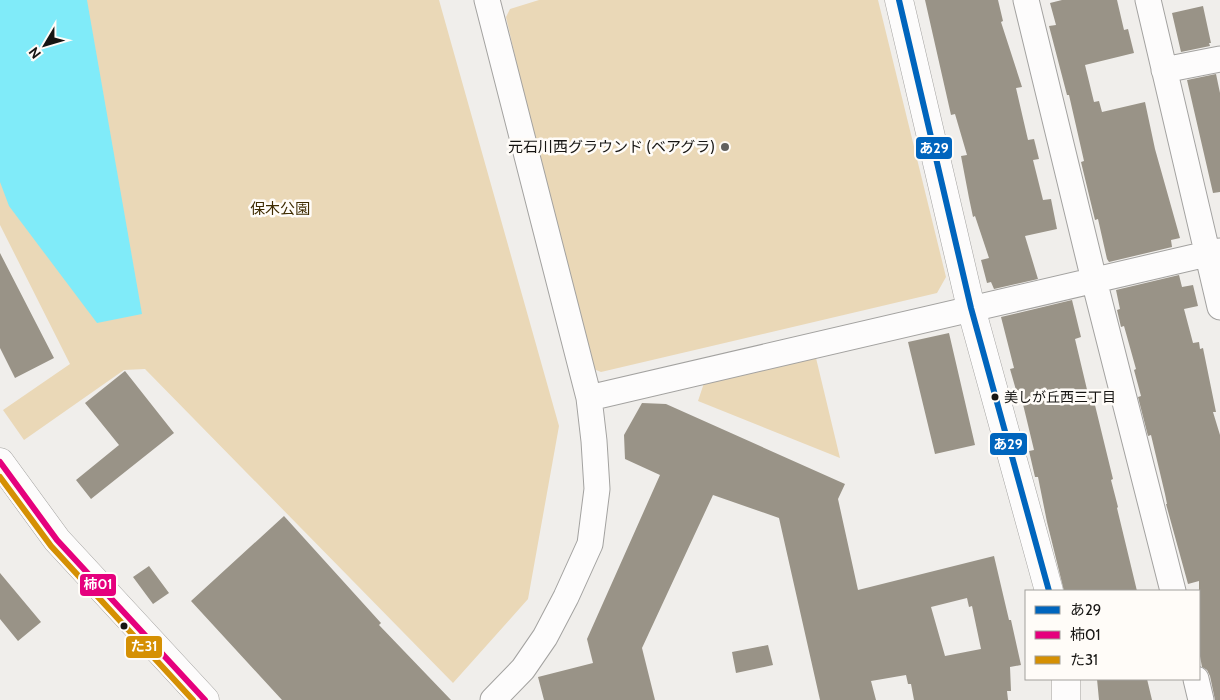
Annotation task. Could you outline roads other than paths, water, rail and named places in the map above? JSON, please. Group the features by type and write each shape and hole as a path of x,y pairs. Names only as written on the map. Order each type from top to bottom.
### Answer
{"street":[{"path":"488,0 589,398 597,489 590,544 566,597 545,637 523,669 493,700"},
{"path":"899,0 971,308 1049,590"},
{"path":"1026,0 1094,280 1173,590"},
{"path":"1148,0 1164,70 1213,252 1220,307"},
{"path":"1164,70 1220,58"},
{"path":"589,398 1213,252"},
{"path":"0,462 57,540 205,700"},
{"path":"1066,680 1066,700"},
{"path":"1196,680 1201,700"}],"water":[{"path":"0,0 87,0 142,314 97,323 9,206 0,182"}],"place":[{"name":"元石川西グラウンド (ベアグラ)","path":"725,147"},
{"name":"美しが丘西三丁目","path":"995,397"}],"park label":[{"name":"保木公園","path":"280,209"}]}
